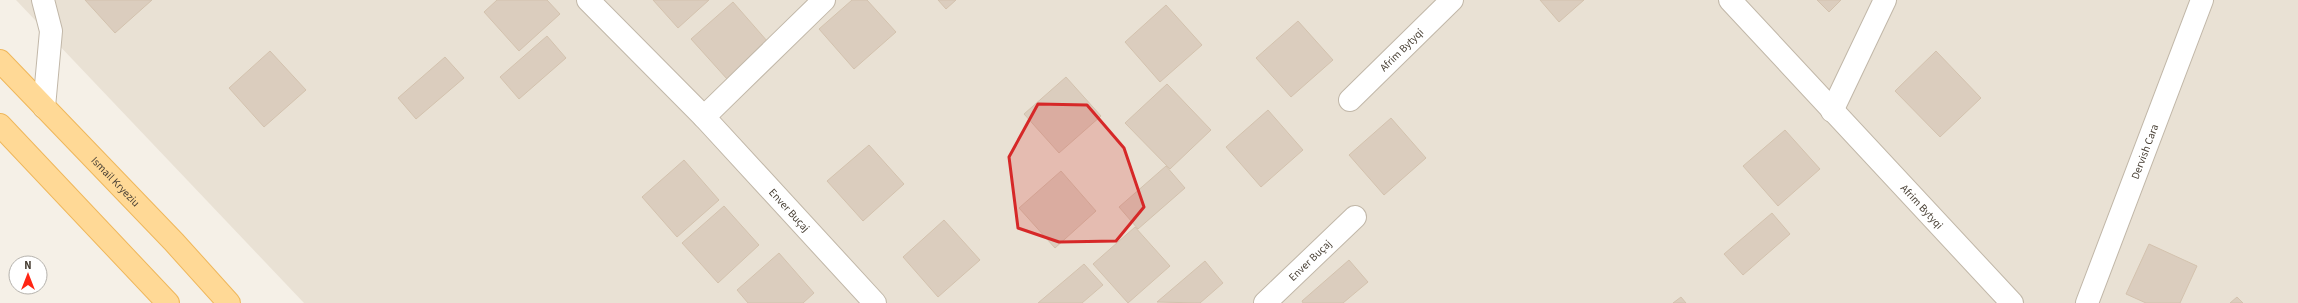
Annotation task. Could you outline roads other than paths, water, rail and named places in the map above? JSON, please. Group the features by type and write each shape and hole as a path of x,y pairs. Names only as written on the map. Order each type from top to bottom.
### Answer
{"main road":[{"name":"Ismail Kryeziu","path":"0,62 174,242 229,303"},
{"path":"0,125 168,303"}],"street":[{"path":"43,0 51,31 44,107"},
{"name":"Enver Buçaj","path":"588,0 704,117 875,303"},
{"path":"704,117 824,0"},
{"name":"Afrim Bytyqi","path":"1350,100 1452,0"},
{"name":"Afrim Bytyqi","path":"1730,0 2012,303"},
{"path":"1832,111 1885,0"},
{"name":"Dervish Cara","path":"2087,303 2202,0"},
{"name":"Enver Buçaj","path":"1265,303 1355,217"}]}
